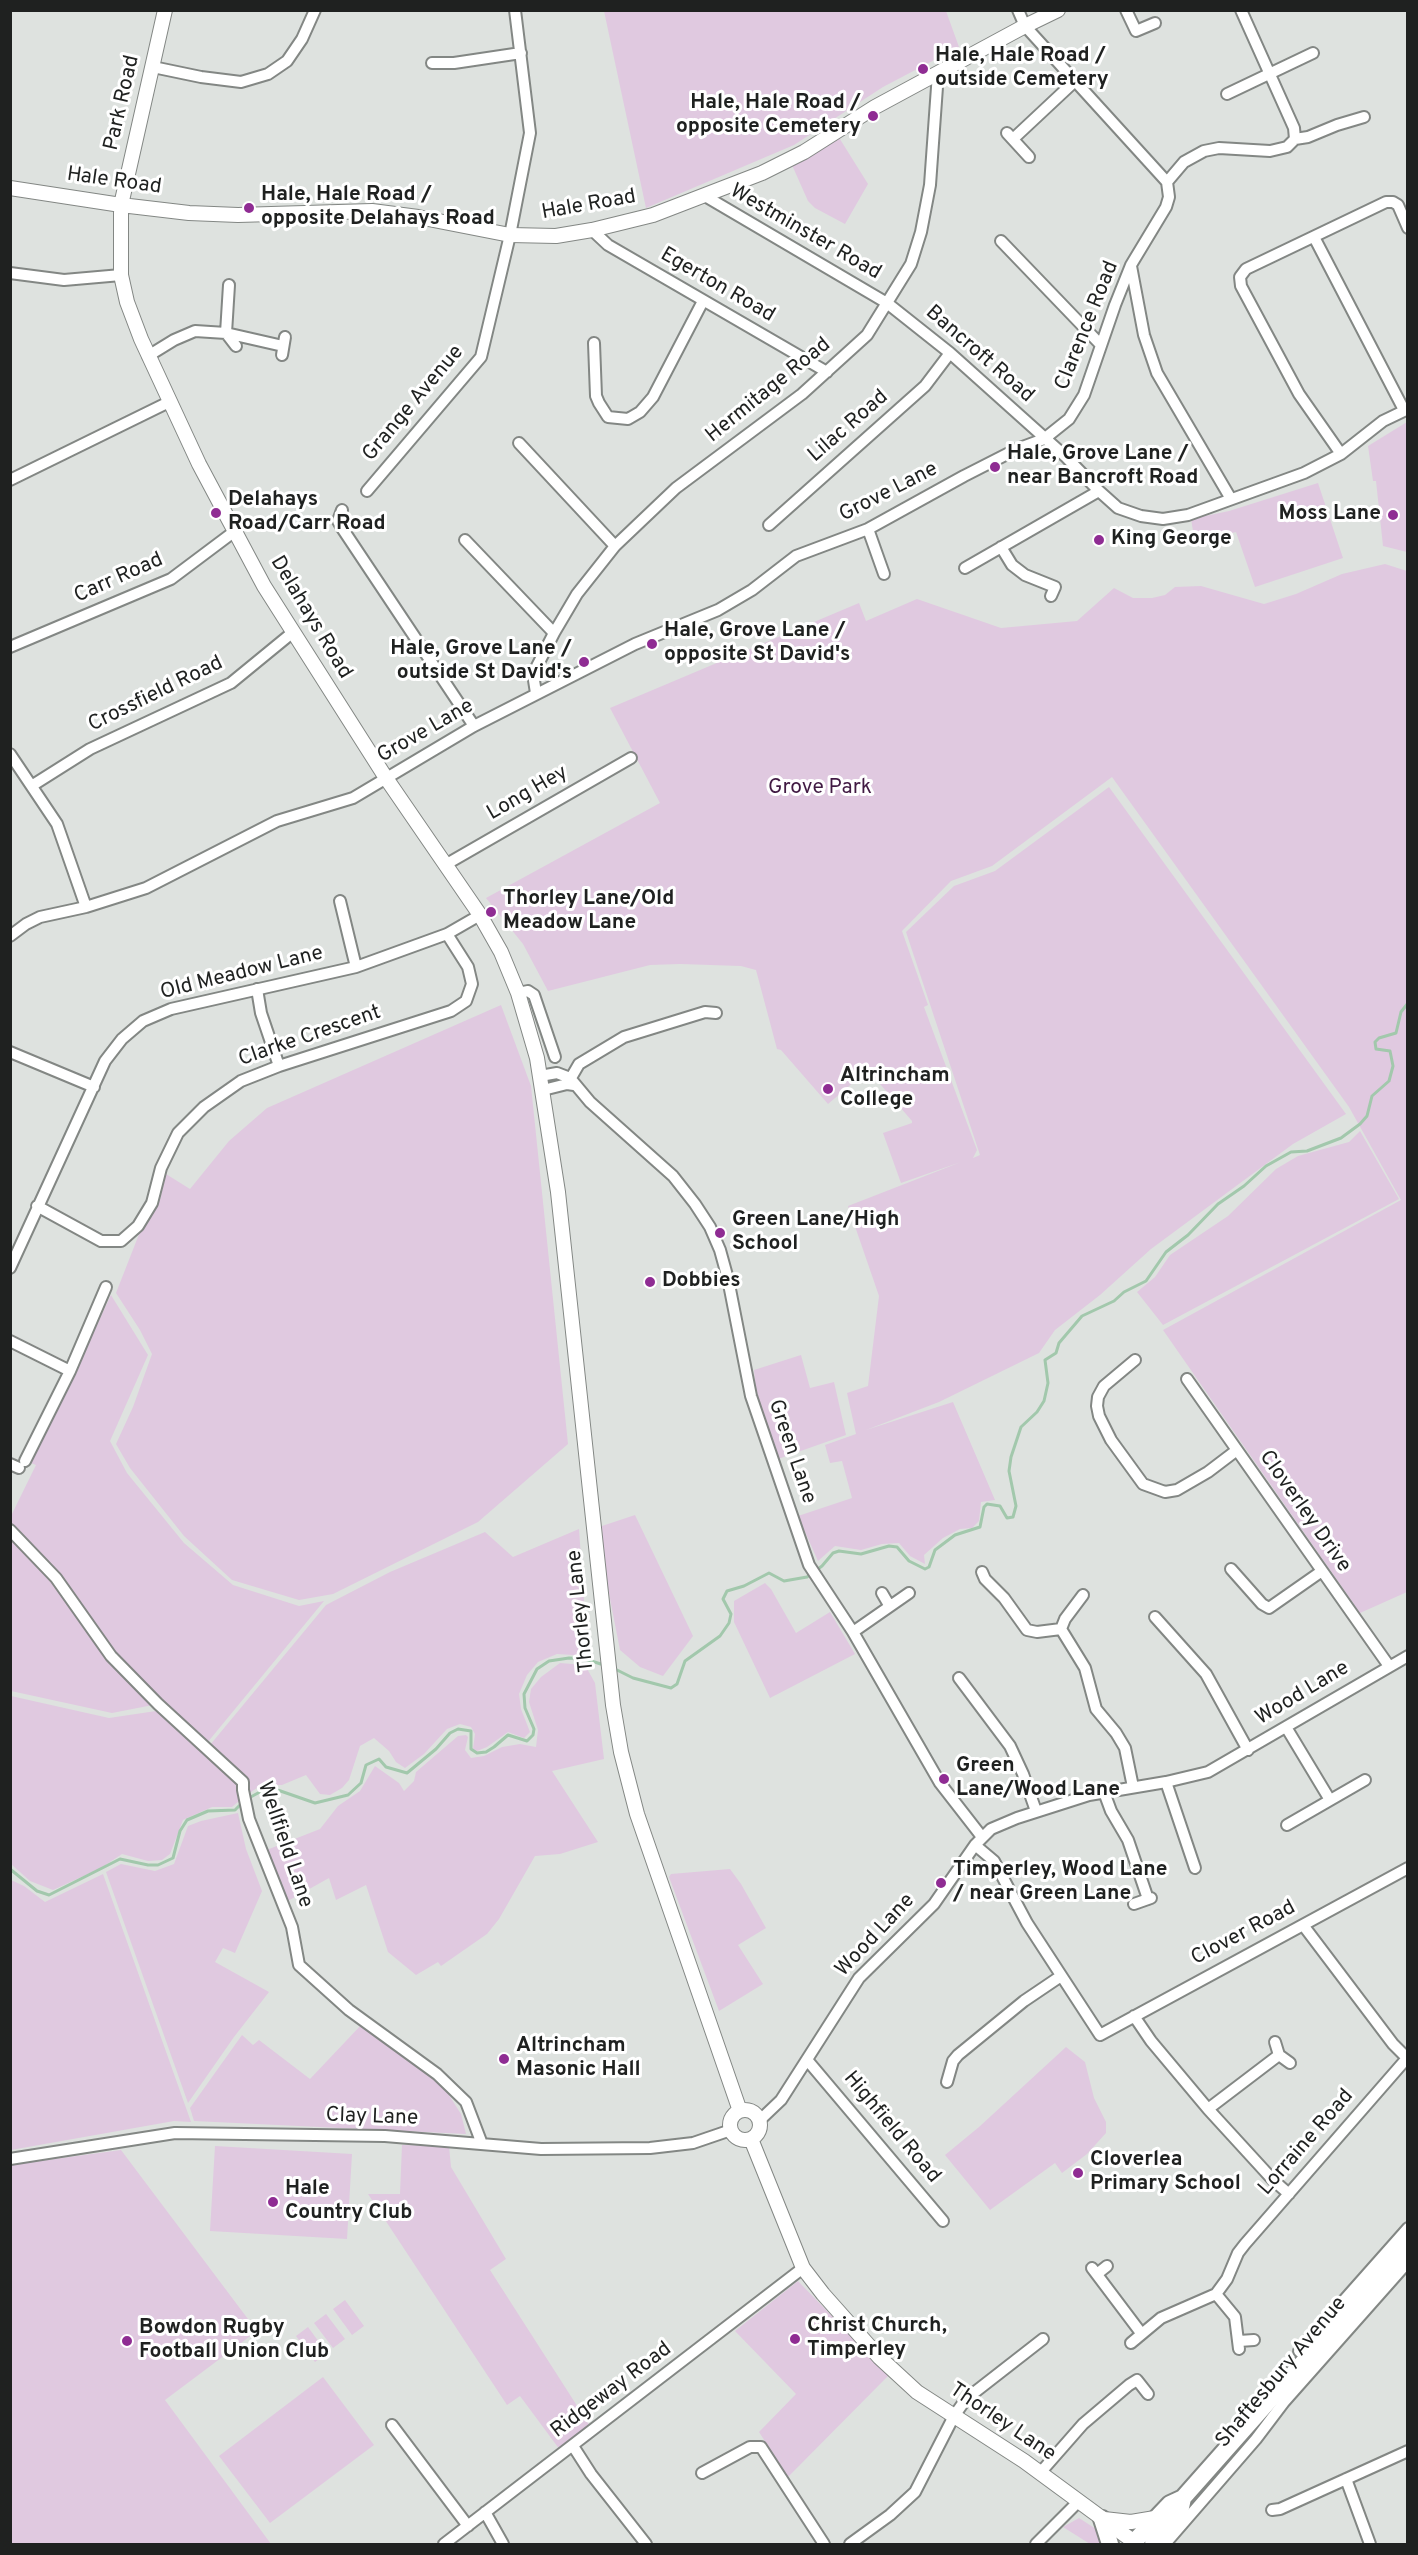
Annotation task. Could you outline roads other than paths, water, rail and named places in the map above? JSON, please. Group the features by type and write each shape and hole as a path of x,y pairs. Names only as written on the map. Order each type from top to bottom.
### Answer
{"highway":[{"name":"Shaftesbury Avenue","path":"1134,2544 1155,2518 1170,2505 1202,2489 1308,2358 1386,2277 1407,2244"},
{"name":"Shaftesbury Avenue","path":"1153,2544 1180,2512 1183,2498"},
{"path":"1102,2519 1110,2544"}],"main road":[{"name":"Park Road","path":"121,205 165,10"},
{"name":"Hale Road","path":"10,188 189,213 238,215 372,211 418,217 510,235 556,236 592,230 653,215 705,196 804,152 875,107 1058,10"},
{"name":"Delahays Road","path":"121,205 121,275 127,302 148,356 199,464 292,633 386,778 480,915 501,952 518,993 533,1042 542,1083"},
{"name":"Thorley Lane","path":"542,1083 558,1192 613,1705 621,1752 637,1814 740,2111"},
{"path":"740,2111 750,2111 760,2120 758,2134 751,2139 736,2138 731,2130 733,2116 740,2111"},
{"name":"Thorley Lane","path":"751,2139 803,2268 842,2317 888,2366 912,2387 1040,2473 1134,2544"},
{"path":"1102,2519 1131,2522 1155,2518"}],"street":[{"path":"153,67 241,82 268,74 287,61 302,39 315,10"},
{"name":"Grange Avenue","path":"367,491 481,357 510,235 530,133 515,10"},
{"path":"1018,10 1025,26 1167,183 1184,162 1204,151 1226,148 1270,151 1289,146 1295,139 1308,137 1330,127 1364,117"},
{"path":"1126,10 1136,31 1155,24"},
{"path":"1240,10 1294,128 1295,139"},
{"path":"432,63 454,63 521,53"},
{"path":"1227,94 1313,54"},
{"name":"Hermitage Road","path":"536,693 533,674 554,633 577,594 615,546 676,488 785,408 867,335 911,264 921,232 930,185 938,73"},
{"path":"1029,157 1010,136 1075,81"},
{"name":"Clarence Road","path":"1044,439 1069,419 1084,395 1131,265 1166,207 1169,197 1167,183"},
{"name":"Westminster Road","path":"705,196 887,303"},
{"path":"1341,454 1299,394 1239,279 1246,269 1389,202 1398,206 1407,228"},
{"name":"Egerton Road","path":"592,230 608,245 827,372"},
{"path":"1044,439 1066,457 1118,508 1141,516 1163,519 1188,515 1304,473 1341,454 1376,425 1406,410 1314,237"},
{"path":"1000,240 1101,345"},
{"path":"1131,265 1144,334 1156,373 1231,499"},
{"path":"10,273 64,280 121,275"},
{"path":"229,285 226,333 236,346"},
{"path":"594,343 596,396 599,403 608,417 628,419 640,412 653,397 703,301"},
{"name":"Bancroft Road","path":"887,303 950,353 1044,439"},
{"path":"148,356 174,340 195,331 226,333 283,346"},
{"name":"Lilac Road","path":"768,525 925,386 950,353"},
{"path":"10,480 170,402"},
{"name":"Grove Lane","path":"10,936 40,917 86,907 146,888 277,821 353,798 474,726 536,693 635,644 718,609 752,590 797,555 868,529 974,470 1044,439"},
{"path":"519,442 615,546"},
{"path":"965,568 1099,491"},
{"path":"342,510 338,521 342,528 474,726"},
{"path":"868,529 884,574"},
{"name":"Carr Road","path":"10,647 171,579 235,531"},
{"path":"465,540 554,633"},
{"path":"1001,547 1012,565 1024,575 1055,587 1051,596"},
{"name":"Crossfield Road","path":"33,785 90,749 231,683 292,633"},
{"path":"10,754 33,785 57,824 86,907"},
{"name":"Long Hey","path":"445,865 631,758"},
{"path":"340,901 356,967"},
{"name":"Old Meadow Lane","path":"10,1268 105,1061 122,1039 143,1021 171,1009 356,967 447,934 480,915"},
{"name":"Clarke Crescent","path":"38,1206 101,1241 121,1241 138,1226 152,1203 161,1168 178,1133 204,1107 241,1081 279,1066 451,1011 466,1001 472,984 468,967 447,934"},
{"path":"257,989 261,1013 279,1066"},
{"path":"518,993 528,991 534,995 555,1057"},
{"path":"542,1083 572,1082 579,1065 624,1037 705,1012 716,1013"},
{"path":"10,1052 94,1087"},
{"name":"Green Lane","path":"572,1082 590,1102 673,1176 710,1227 728,1279 754,1405 814,1573 853,1632 928,1764 978,1841 994,1861 1027,1923 1100,2034"},
{"path":"18,1464 70,1371 106,1287"},
{"path":"10,1341 70,1371"},
{"path":"1135,1360 1122,1377 1108,1380 1100,1391 1099,1416 1119,1454 1143,1484 1165,1492 1177,1490 1208,1472 1237,1450"},
{"name":"Cloverley Drive","path":"1187,1379 1389,1666"},
{"name":"Wellfield Lane","path":"10,1530 56,1578 111,1656 243,1782 249,1819 292,1927 299,1965 349,2010 437,2074 466,2102 482,2144"},
{"path":"1231,1569 1262,1604 1269,1608 1322,1571"},
{"path":"977,1587 984,1576 1004,1598 1027,1630 1037,1632 1061,1629"},
{"path":"882,1593 889,1605"},
{"path":"853,1632 909,1593"},
{"path":"1061,1629 1065,1618 1083,1595"},
{"path":"1154,1617 1206,1674 1248,1750"},
{"path":"1061,1629 1085,1668 1096,1709 1125,1748 1133,1787"},
{"name":"Wood Lane","path":"760,2120 781,2100 859,1978 933,1904 978,1841 997,1826 1036,1811 1104,1792 1166,1782 1208,1772 1407,1656"},
{"path":"959,1678 1010,1746 1036,1811"},
{"path":"1286,1727 1330,1800"},
{"path":"1287,1825 1365,1780"},
{"path":"1166,1782 1195,1868"},
{"path":"1104,1792 1111,1811 1128,1840 1150,1899 1134,1904"},
{"name":"Clover Road","path":"1100,2034 1407,1868"},
{"path":"1303,1925 1393,2044 1407,2057"},
{"path":"947,2082 953,2061 958,2055 1024,2001 1061,1976"},
{"path":"1134,2016 1151,2041 1208,2109 1273,2180 1289,2194"},
{"path":"1275,2042 1279,2055 1290,2063"},
{"path":"1208,2109 1279,2055"},
{"name":"Lorraine Road","path":"1216,2294 1227,2279 1238,2253 1407,2057"},
{"name":"Highfield Road","path":"808,2061 943,2221"},
{"name":"Clay Lane","path":"10,2159 105,2142 175,2133 385,2136 541,2149 650,2148 693,2144 731,2130"},
{"name":"Shaftesbury Avenue","path":"1308,2358 1299,2350 1407,2228"},
{"name":"Shaftesbury Avenue","path":"1166,2544 1202,2489 1256,2439 1386,2277 1407,2262"},
{"path":"1107,2266 1094,2271 1141,2333"},
{"name":"Ridgeway Road","path":"444,2544 803,2268"},
{"path":"1131,2343 1161,2318 1216,2294 1235,2317 1239,2345 1254,2340"},
{"path":"850,2544 890,2515 915,2492 954,2416 966,2399 1043,2339"},
{"path":"1040,2473 1083,2424 1120,2391 1137,2380 1148,2394"},
{"path":"392,2426 468,2526"},
{"path":"573,2446 591,2474 646,2544"},
{"path":"702,2474 750,2447 761,2447 824,2544"},
{"path":"1272,2510 1280,2510 1407,2451"},
{"path":"1346,2479 1370,2544"},
{"path":"1036,2544 1078,2502"},
{"path":"485,2512 503,2544"}],"waterway":[{"path":"613,1668 633,1678 671,1688 677,1684 685,1661 720,1636 729,1623 731,1614 723,1599 727,1591 744,1586 769,1573 784,1581 807,1577 822,1566 833,1553 839,1551 861,1554 889,1546 897,1547 909,1561 925,1569 929,1567 935,1550 955,1535 980,1527 984,1507 987,1504 1000,1506 1007,1518 1013,1517 1016,1506 1009,1471 1011,1457 1021,1427 1037,1412 1044,1401 1048,1383 1045,1360 1056,1353 1059,1343 1082,1316 1114,1301 1124,1292 1146,1281 1166,1252 1188,1235 1218,1204 1244,1186 1266,1166 1291,1152 1307,1151 1341,1138 1360,1124 1367,1116 1372,1096 1389,1081 1393,1066 1390,1051 1376,1049 1375,1042 1379,1038 1396,1033 1401,1012 1408,1003"},
{"path":"247,1799 269,1787 315,1803 348,1795 361,1783 366,1765 379,1759 386,1767 407,1773 436,1749 450,1733 458,1729 471,1731 471,1749 477,1753 486,1752 508,1735 527,1741 533,1735 534,1729 525,1708 524,1694 537,1669 549,1661 569,1658 585,1659 604,1665"},
{"path":"10,1869 37,1891 49,1895 120,1859 158,1865 173,1858 180,1831 187,1820 208,1811 235,1810 242,1803"}],"place":[{"name":"Hale, Hale Road / outside Cemetery","path":"923,69"},
{"name":"Hale, Hale Road / opposite Cemetery","path":"873,116"},
{"name":"Hale, Hale Road / opposite Delahays Road","path":"249,208"},
{"name":"Hale, Grove Lane / near Bancroft Road","path":"995,467"},
{"name":"Delahays Road/Carr Road","path":"216,513"},
{"name":"Moss Lane","path":"1393,515"},
{"name":"King George","path":"1099,540"},
{"name":"Hale, Grove Lane / opposite St David's","path":"652,644"},
{"name":"Hale, Grove Lane / outside St David's","path":"584,662"},
{"name":"Thorley Lane/Old Meadow Lane","path":"491,912"},
{"name":"Altrincham College","path":"828,1089"},
{"name":"Green Lane/High School","path":"720,1233"},
{"name":"Dobbies","path":"650,1282"},
{"name":"Green Lane/Wood Lane","path":"944,1779"},
{"name":"Timperley, Wood Lane / near Green Lane","path":"941,1883"},
{"name":"Altrincham Masonic Hall","path":"504,2059"},
{"name":"Cloverlea Primary School","path":"1078,2173"},
{"name":"Hale Country Club","path":"273,2202"},
{"name":"Christ Church, Timperley","path":"795,2339"},
{"name":"Bowdon Rugby Football Union Club","path":"127,2341"}],"park label":[{"name":"Grove Park","path":"820,789"}]}
